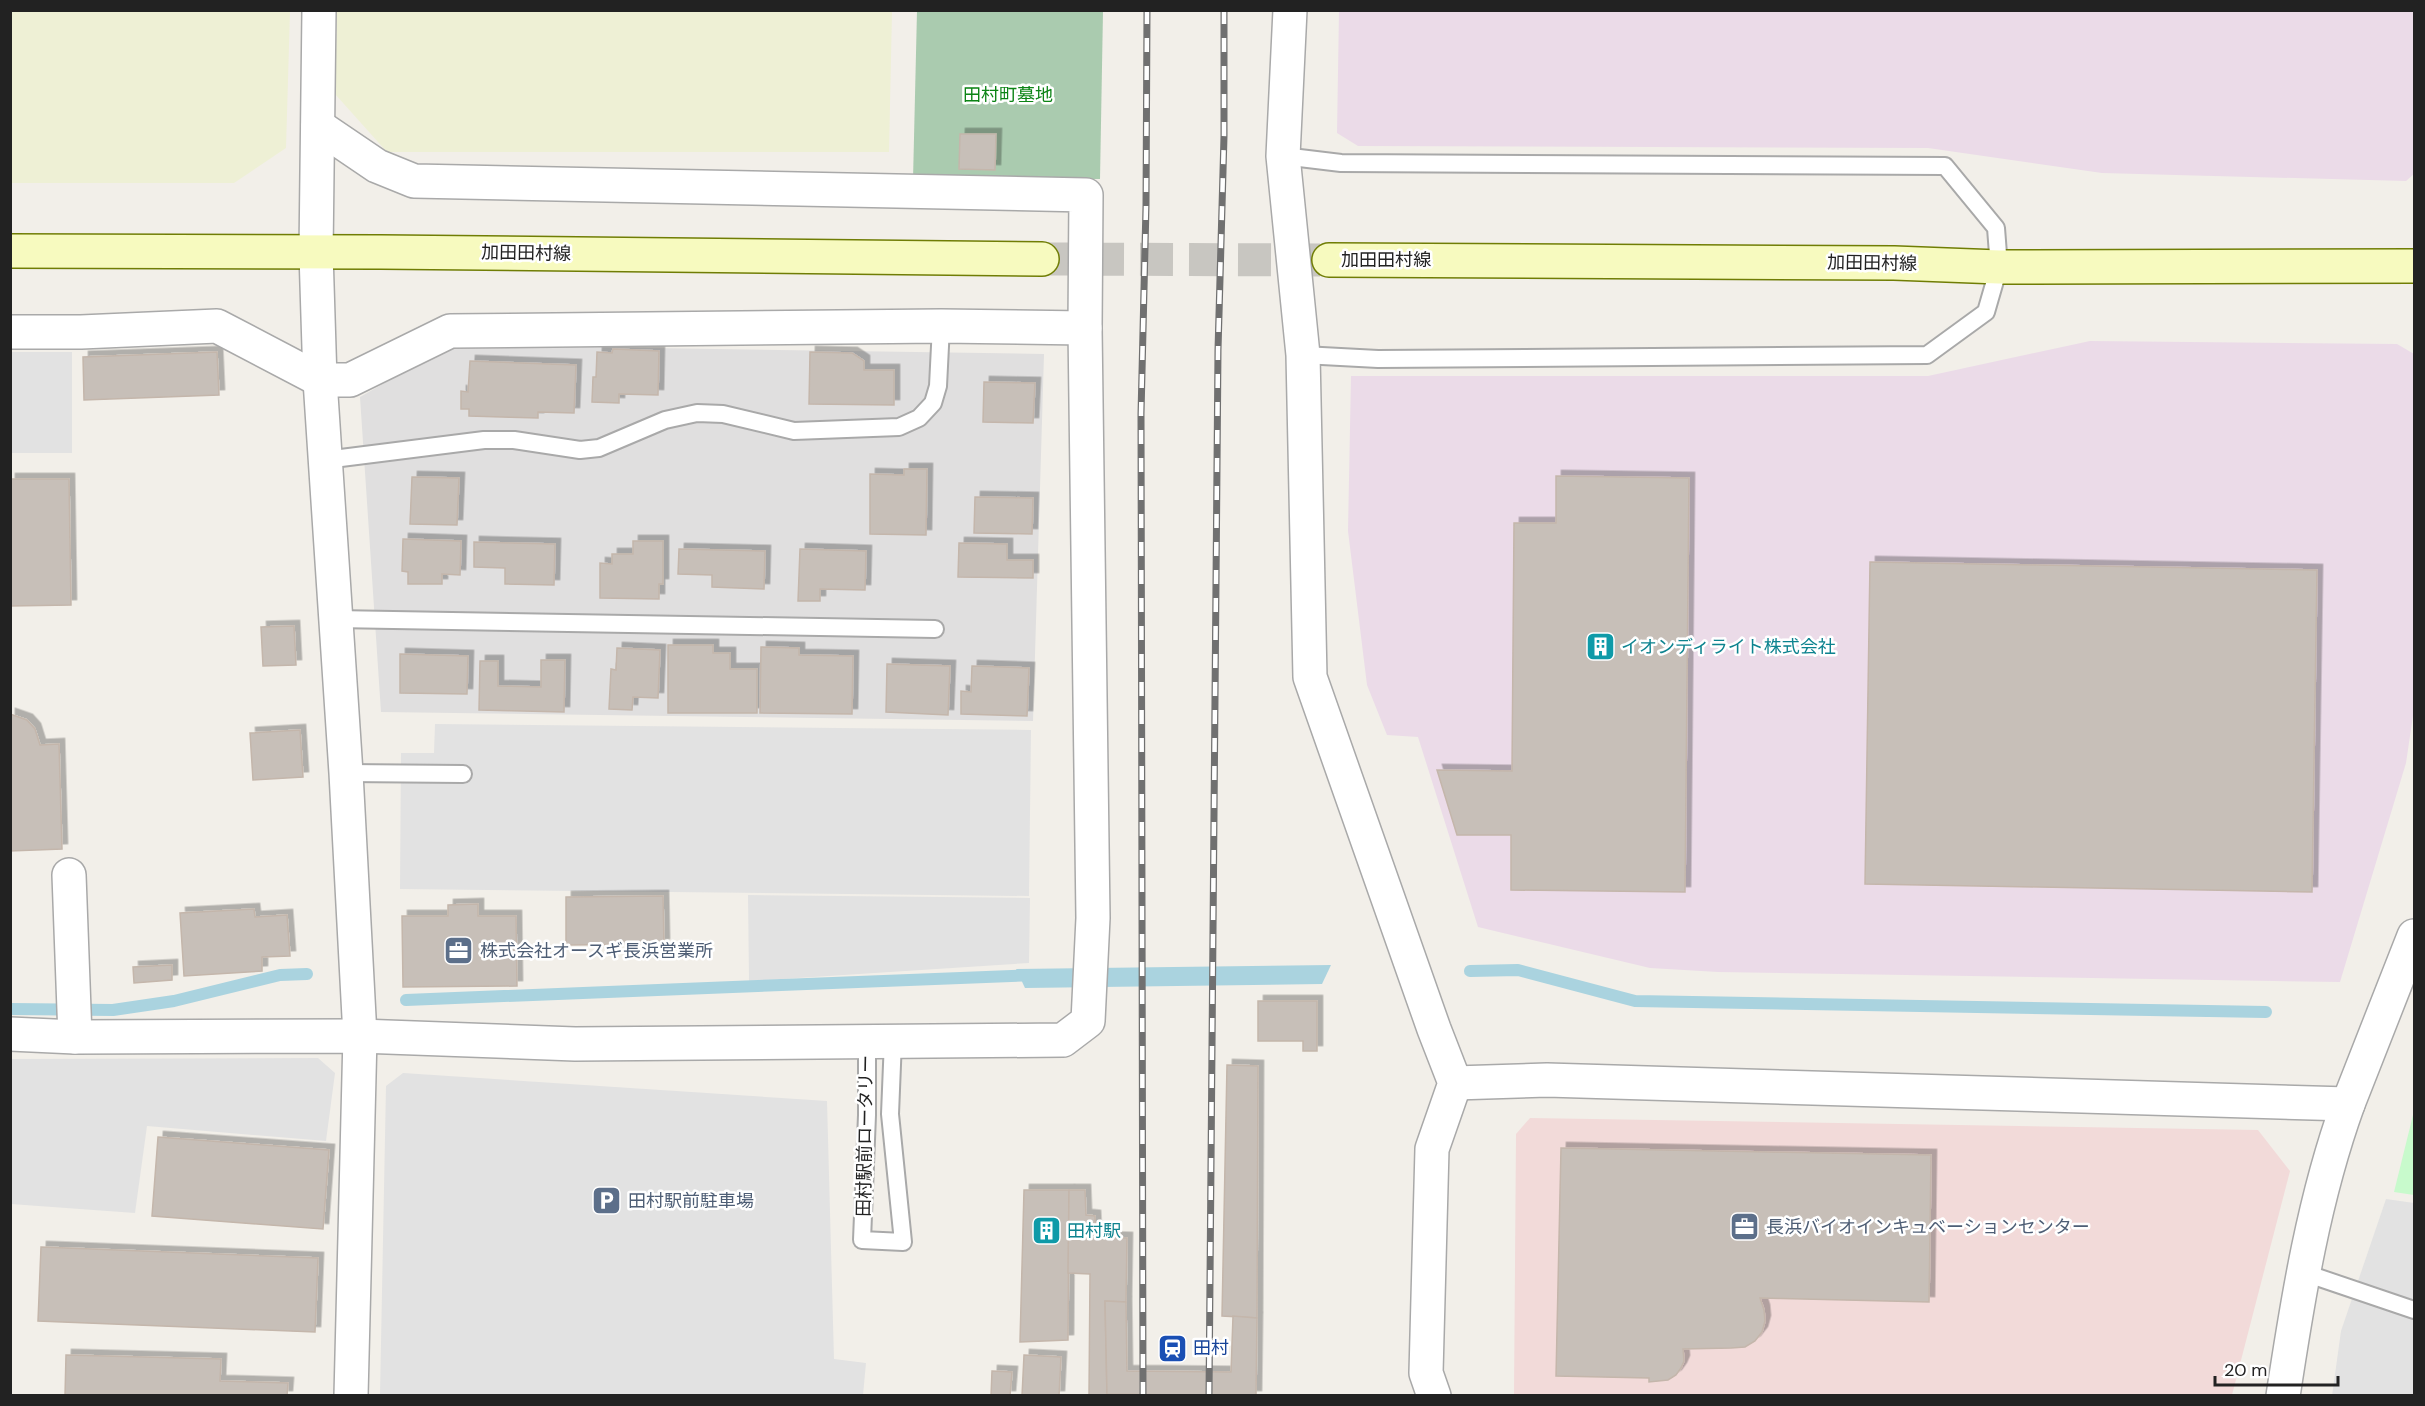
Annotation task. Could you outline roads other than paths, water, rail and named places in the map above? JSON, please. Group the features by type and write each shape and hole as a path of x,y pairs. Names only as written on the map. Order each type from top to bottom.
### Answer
{"main road":[{"name":"加田田村線","path":"10,251 1042,259"},
{"name":"加田田村線","path":"1329,260 1882,263 1999,267 2415,266"}],"street":[{"path":"319,10 316,253 320,380 346,773 360,1036 351,1395"},
{"path":"1290,10 1283,156 1303,355 1310,677 1455,1083 1432,1149 1426,1373 1434,1395"},
{"path":"10,1034 74,1018 360,1036 575,1044 1064,1040 1088,1021 1092,940 1085,328 1086,195 414,181 377,166 318,126"},
{"path":"10,332 81,332 217,326 320,380 350,380 450,331 940,326 1085,328"},
{"path":"69,875 74,1018"},
{"path":"2283,1395 2302,1272 2338,1133 2415,936"},
{"path":"1455,1083 1547,1080 2348,1104"}],"lane":[{"path":"1283,156 1341,163 1945,166 1996,228 1999,267 1986,312 1927,355 1378,359 1303,355"},
{"path":"325,460 484,440 514,440 580,450 599,448 665,420 697,413 723,414 794,431 899,427 919,418 933,403 938,386 940,326"},
{"path":"335,619 935,629"},
{"path":"346,773 463,774"},
{"name":"田村駅前ロータリー","path":"880,1041 890,1114 903,1242 862,1240 867,1115 880,1041"},
{"path":"2302,1272 2415,1310"}],"water":[{"path":"1331,965 1322,984 1025,988 1016,969"}],"waterway":[{"path":"1470,971 1518,970 1635,1001 2266,1012"},
{"path":"10,1009 113,1010 174,1001 280,975 307,974"},
{"path":"406,1000 1034,975"}],"tunnel":[{"path":"1042,259 1329,260"}],"railway":[{"path":"1143,1396 1141,414 1146,206 1147,10"},
{"path":"1209,1396 1218,350 1224,136 1224,10"}],"place":[{"name":"イオンディライト株式会社","path":"1600,647"},
{"name":"株式会社オースギ長浜営業所","path":"459,951"},
{"name":"田村駅前駐車場","path":"607,1201"},
{"name":"長浜バイオインキュベーションセンター","path":"1745,1227"},
{"name":"田村駅","path":"1046,1231"},
{"name":"田村","path":"1172,1348"}],"park label":[{"name":"田村町墓地","path":"1008,95"}]}
